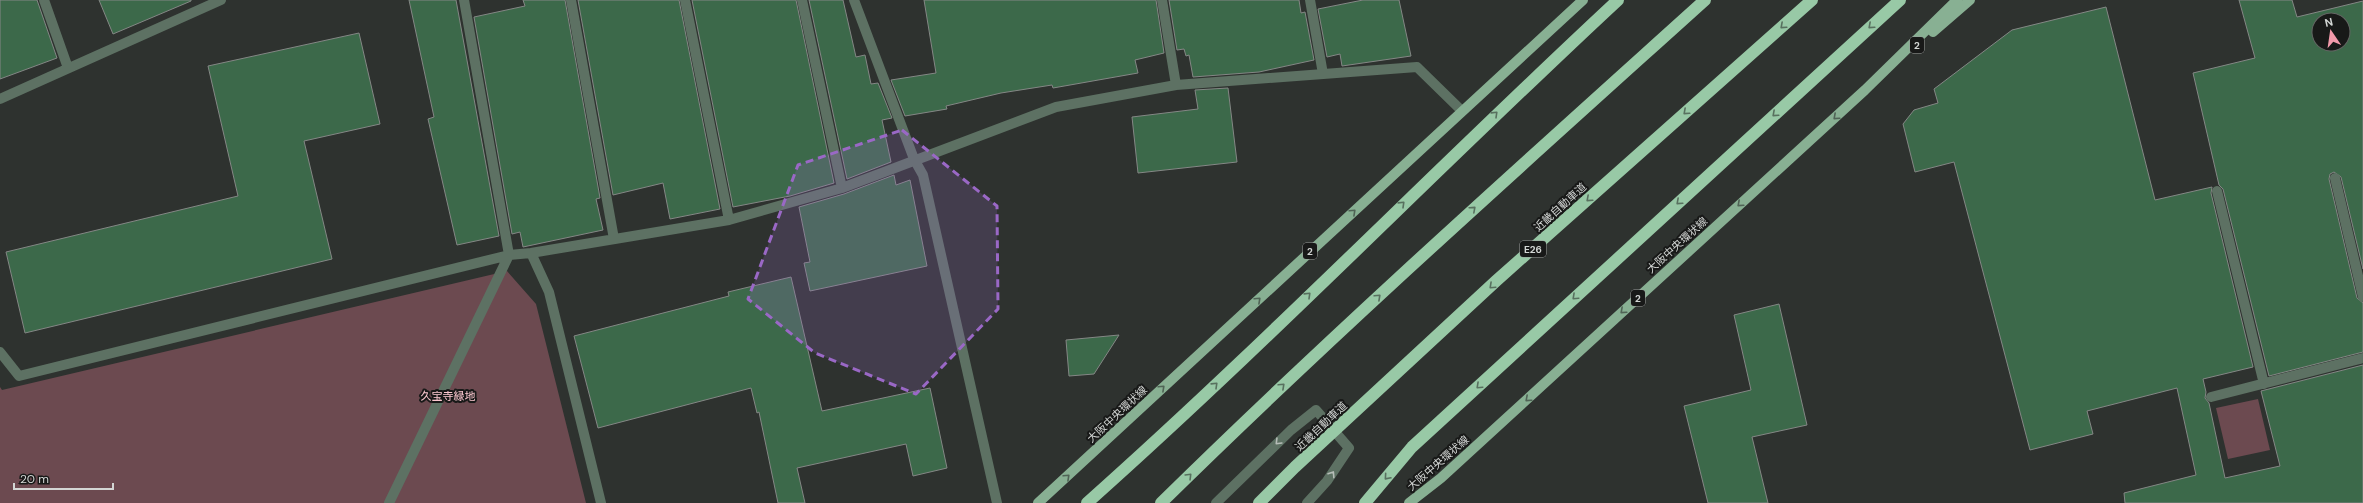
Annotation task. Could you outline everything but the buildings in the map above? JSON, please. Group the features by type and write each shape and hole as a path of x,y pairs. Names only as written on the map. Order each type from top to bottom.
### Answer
{"highway":[{"path":"1087,503 1156,441 1499,110 1618,0"},
{"path":"1161,503 1244,421 1704,0"},
{"name":"近畿自動車道","path":"1259,503 1496,281 1812,0"},
{"path":"1365,503 1412,447 1900,0"},
{"path":"1098,503 1156,441"}],"main road":[{"name":"大阪中央環状線","path":"1038,503 1582,0"},
{"name":"大阪中央環状線","path":"1409,503 1441,478 1865,90 1957,0"},
{"name":"2","path":"1865,90 1970,0"}],"street":[{"path":"44,0 68,68"},
{"path":"0,99 221,0"},
{"path":"389,503 509,255 464,0"},
{"path":"570,0 614,239"},
{"path":"685,0 729,220"},
{"path":"802,0 842,188"},
{"path":"854,0 914,159 923,175 997,503"},
{"path":"1162,0 1176,85"},
{"path":"1310,0 1324,74"},
{"path":"0,352 19,376 509,255 531,253 729,220 842,188 914,159 1056,107 1176,85 1416,67 1462,111"},
{"path":"2335,178 2363,297"},
{"path":"2217,191 2264,384"},
{"path":"531,253 549,292 601,503"},
{"path":"2212,397 2363,358"},
{"path":"1216,503 1291,430 1316,410 1349,448 1327,481 1307,503"}],"highlighted area":[{"path":"902,130 997,206 998,309 916,394 815,353 748,299 798,165"}],"green space":[{"name":"久宝寺緑地","path":"507,271 536,304 586,503 0,503 0,387 2,390"},
{"path":"2258,399 2270,450 2228,459 2216,408"}]}
